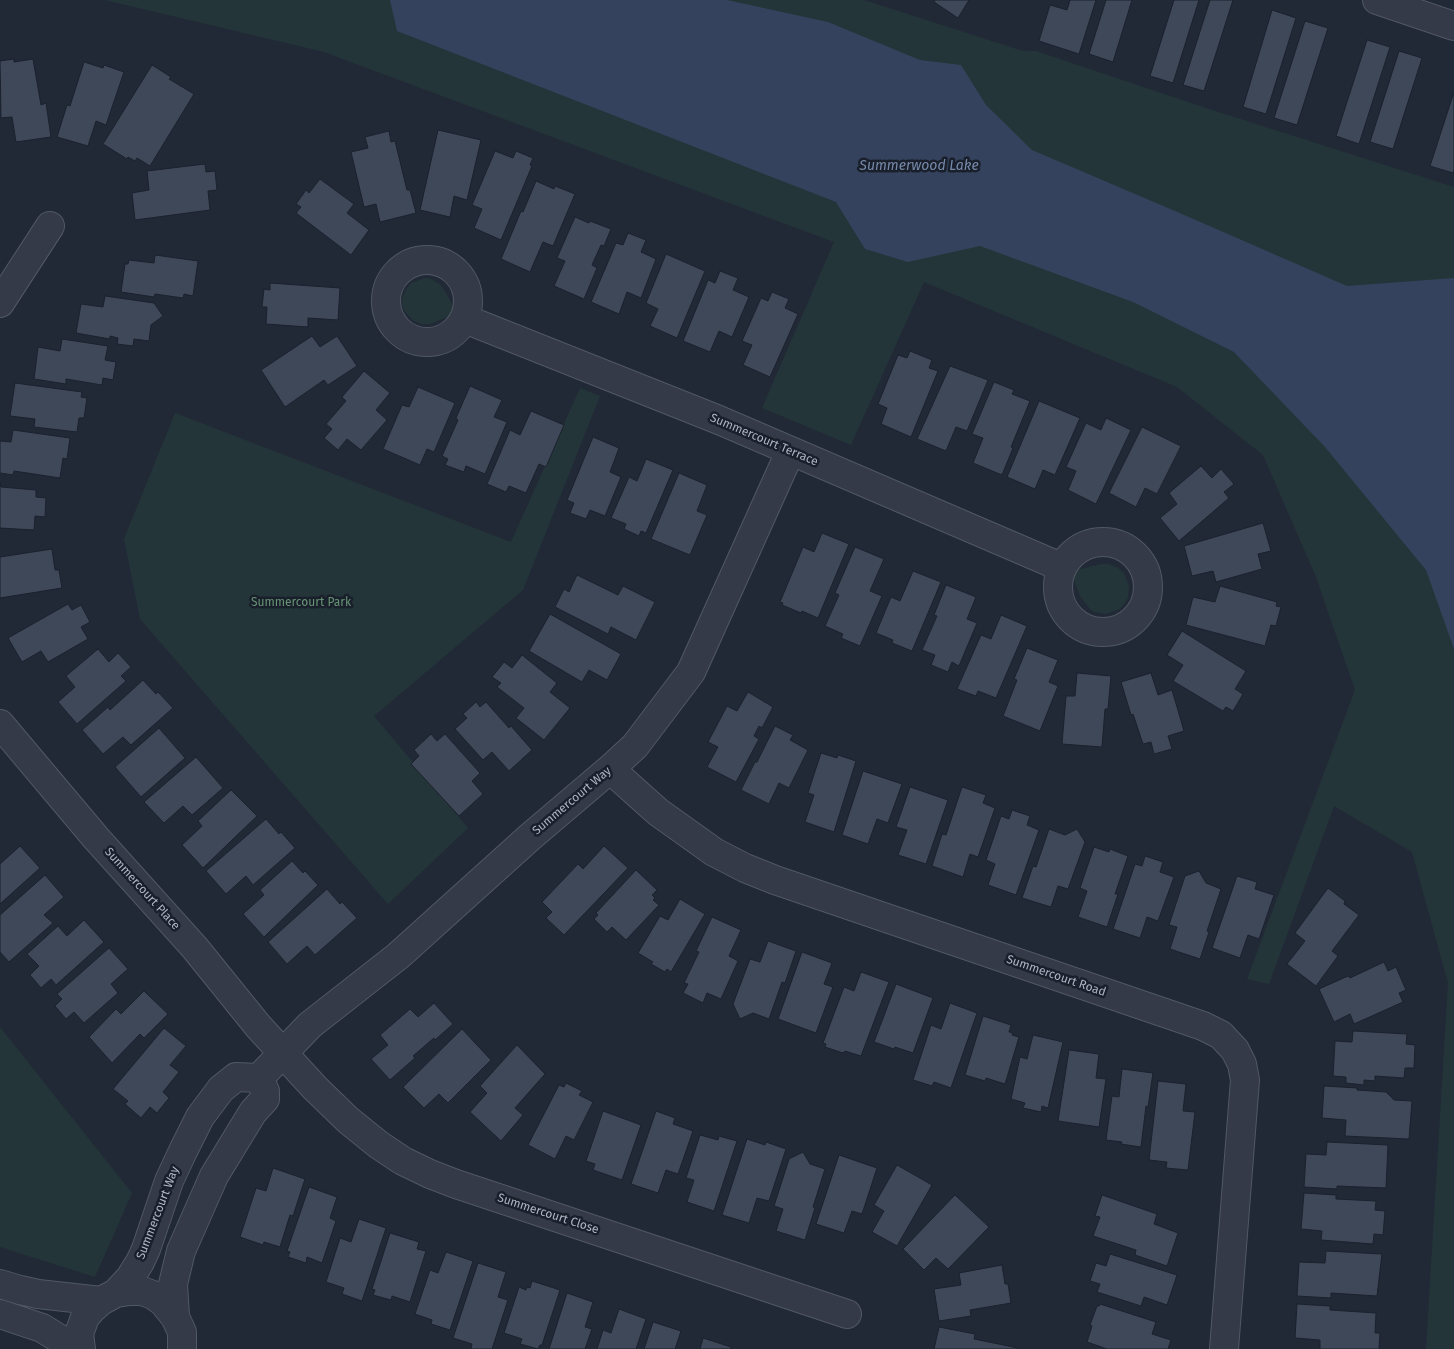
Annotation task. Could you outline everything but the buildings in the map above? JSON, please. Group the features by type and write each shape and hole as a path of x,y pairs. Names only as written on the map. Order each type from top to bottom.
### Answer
{"street":[{"path":"1377,0 1431,9 1454,26"},
{"path":"0,303 50,226"},
{"name":"Summercourt Terrace","path":"465,319 719,420 1061,567"},
{"name":"Summercourt Way","path":"109,1297 130,1278 140,1262 169,1181 200,1117 221,1090 236,1076 259,1078 310,1025 398,956 530,837 635,746 692,672 790,452"},
{"name":"Summercourt Place","path":"0,724 96,838 196,948 258,1026 283,1054"},
{"name":"Summercourt Road","path":"610,769 665,818 714,852 744,868 1203,1026 1220,1035 1235,1050 1242,1064 1245,1080 1224,1349"},
{"name":"Summercourt Close","path":"283,1054 348,1120 403,1162 430,1174 847,1314"},
{"path":"180,1333 173,1284 180,1251 214,1176 253,1112 265,1099 265,1091 259,1078"},
{"path":"0,1284 38,1294 109,1297 130,1291 142,1291 153,1295 163,1302 180,1333 204,1349"},
{"path":"81,1349 79,1334 81,1326 92,1309 109,1297"},
{"path":"0,1314 42,1328 76,1349"}],"green space":[{"path":"105,0 864,0 1023,51 1036,51 1206,108 1454,187 1454,1349 1426,1349 1448,983 1412,852 1334,806 1269,984 1247,979 1355,690 1316,577 1263,455 1177,387 924,282 851,445 762,408 834,242 324,52"},
{"path":"425,278 441,285 452,303 453,310 450,316 430,324 414,321 405,312 402,305 402,299 411,283"},
{"name":"Summercourt Park","path":"580,388 600,396 523,590 374,716 468,828 388,904 140,619 124,539 175,413 511,542"},
{"path":"1108,564 1118,568 1124,573 1129,586 1128,598 1120,609 1106,614 1094,612 1090,609 1080,596 1073,577 1073,573 1077,570"},
{"path":"0,1027 132,1193 95,1277 0,1247"}],"water":[{"name":"Summerwood Lake","path":"390,0 727,0 828,22 920,60 961,65 986,105 1032,150 1347,286 1454,278 1454,649 1426,570 1325,447 1234,352 1133,302 980,246 908,262 865,249 836,202 397,31"}]}
